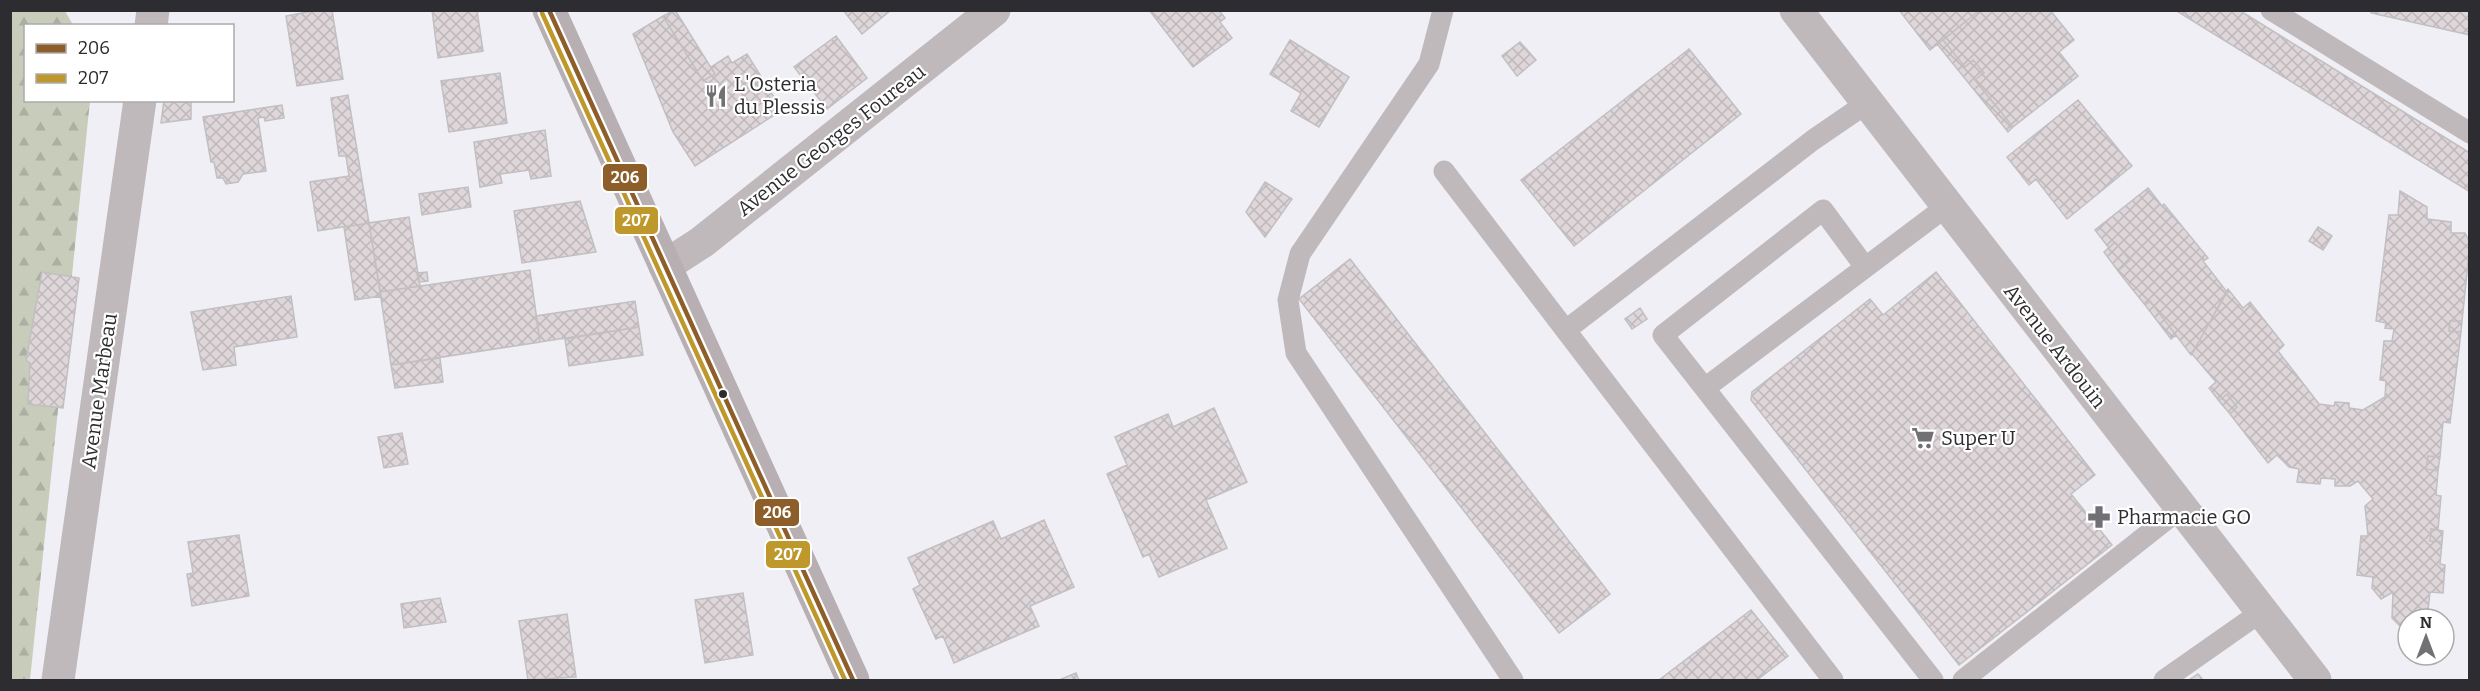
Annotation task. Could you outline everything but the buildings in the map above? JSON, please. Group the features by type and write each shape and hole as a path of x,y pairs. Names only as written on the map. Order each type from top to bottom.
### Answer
{"main road":[{"path":"549,10 853,681"}],"street":[{"name":"Avenue Georges Foureau","path":"665,266 702,242 994,10"},
{"name":"Avenue Ardouin","path":"1796,10 2315,681"},
{"name":"Avenue Marbeau","path":"58,681 140,102"}],"lane":[{"path":"1443,10 1429,64 1299,254 1288,300 1296,353 1513,681"},
{"path":"2271,10 2469,133"},
{"path":"1566,330 1813,140 1867,103"},
{"path":"1444,171 1833,681"},
{"path":"1705,388 1947,206"},
{"path":"1865,267 1822,210 1663,335 1933,681"},
{"path":"1963,681 2181,508"},
{"path":"2164,681 2260,612"}],"green space":[{"path":"10,11 65,11 72,24 24,24 24,102 90,102 30,680 10,680"}],"transit line":[{"name":"206","path":"549,10 853,680"},
{"name":"207","path":"542,13 845,680"}],"place":[{"name":"L'Osteria du Plessis","path":"716,96"},
{"name":"Super U","path":"1923,438"},
{"name":"Pharmacie GO","path":"2099,517"}]}
